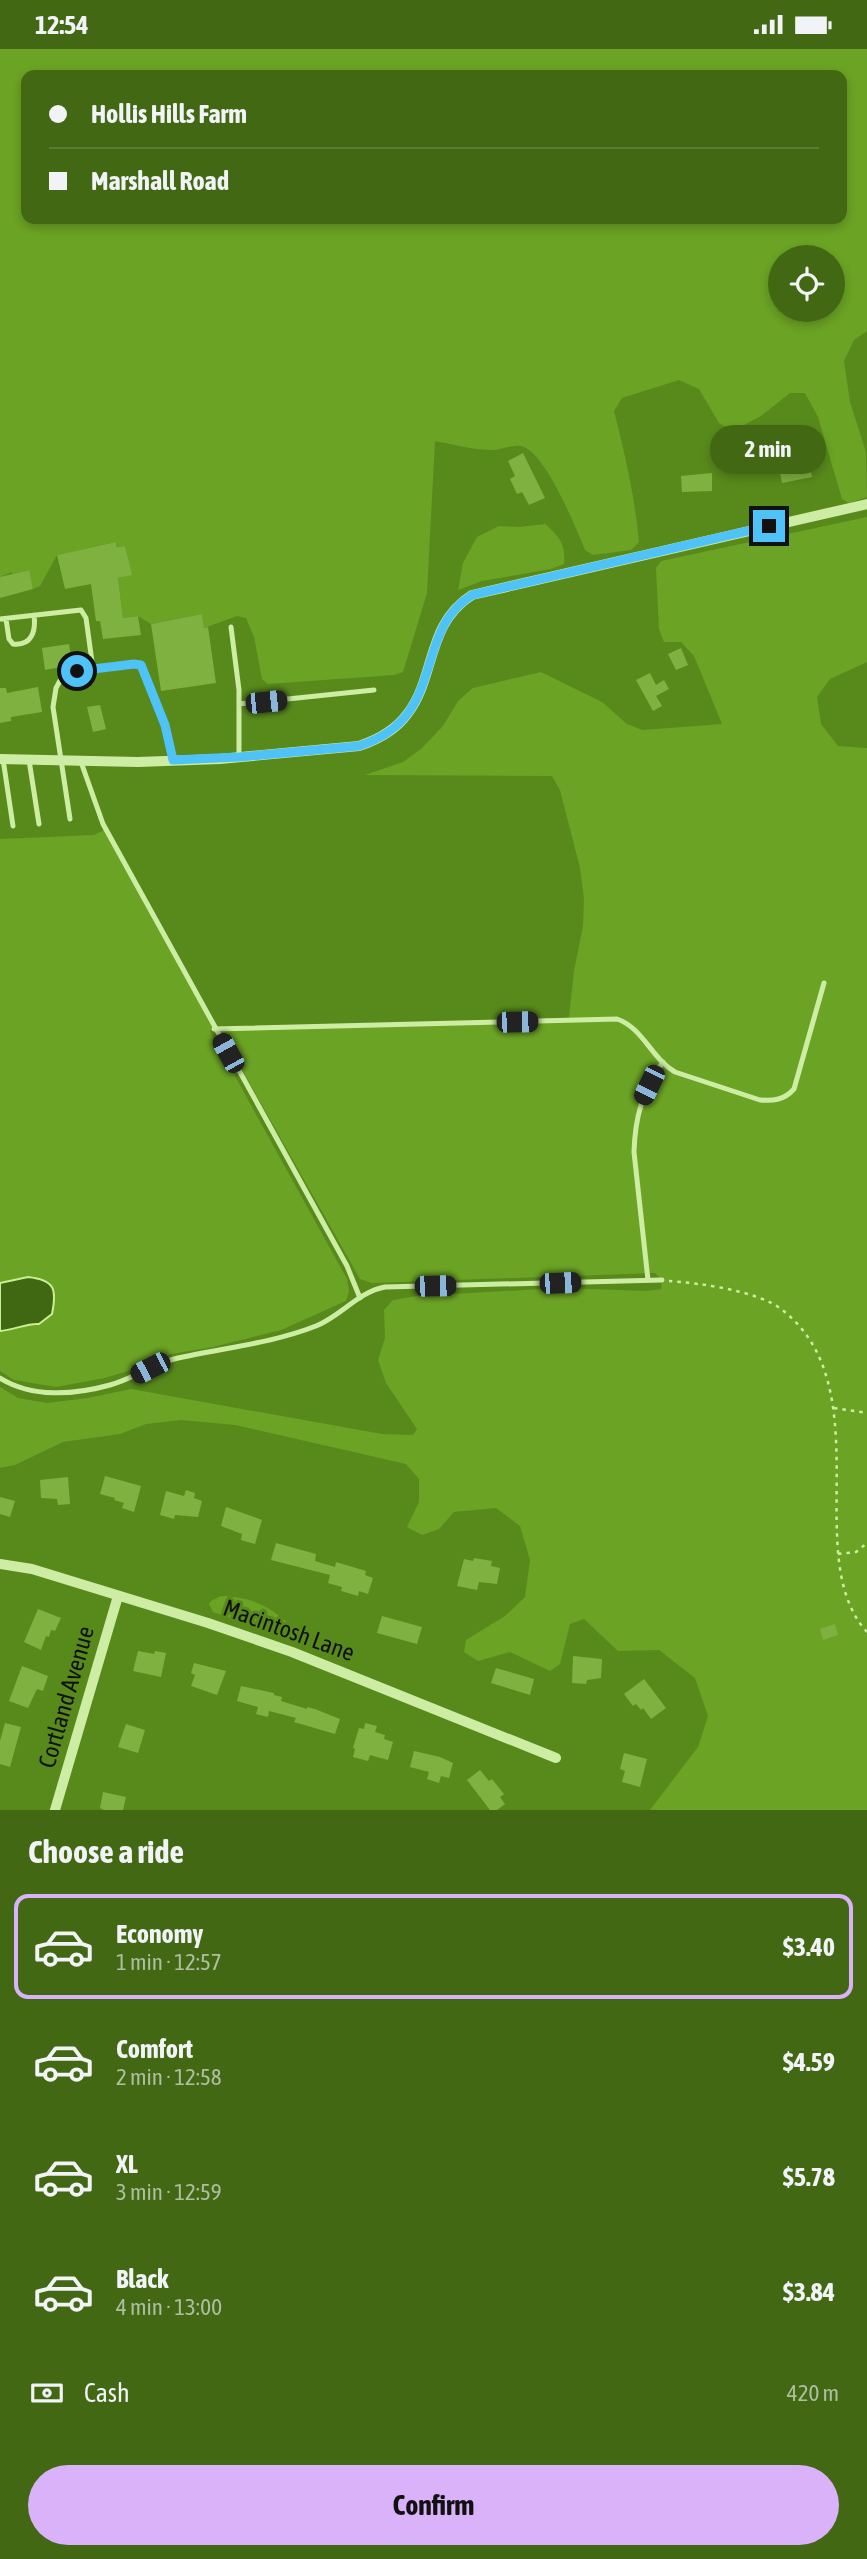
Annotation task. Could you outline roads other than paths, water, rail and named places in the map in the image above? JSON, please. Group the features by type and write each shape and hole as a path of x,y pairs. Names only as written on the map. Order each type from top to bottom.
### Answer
{"street":[{"path":"2,759 62,762 173,760 359,746 377,740 410,712 447,618 460,602 472,595 867,504"},
{"name":"Macintosh Lane","path":"0,1565 32,1569 292,1652 556,1758"},
{"name":"Cortland Avenue","path":"55,1810 118,1596"}],"lane":[{"path":"34,615 34,633 29,641 13,644 3,619 77,609 84,613 93,669"},
{"path":"231,627 239,704 239,757"},
{"path":"70,819 53,707 55,690 66,674 141,665 165,725 173,760"},
{"path":"239,704 374,690"},
{"path":"2,759 13,827"},
{"path":"29,760 39,824"},
{"path":"81,762 103,824 346,1266 360,1298"},
{"path":"214,1029 617,1019 632,1027 666,1067 691,1078 771,1101 785,1097 794,1089 824,982"},
{"path":"648,1280 634,1152 635,1132 640,1102 663,1062"},
{"path":"0,1378 29,1391 51,1393 75,1392 110,1385 171,1360 243,1346 313,1327 342,1313 370,1291 385,1287 662,1280"}]}
